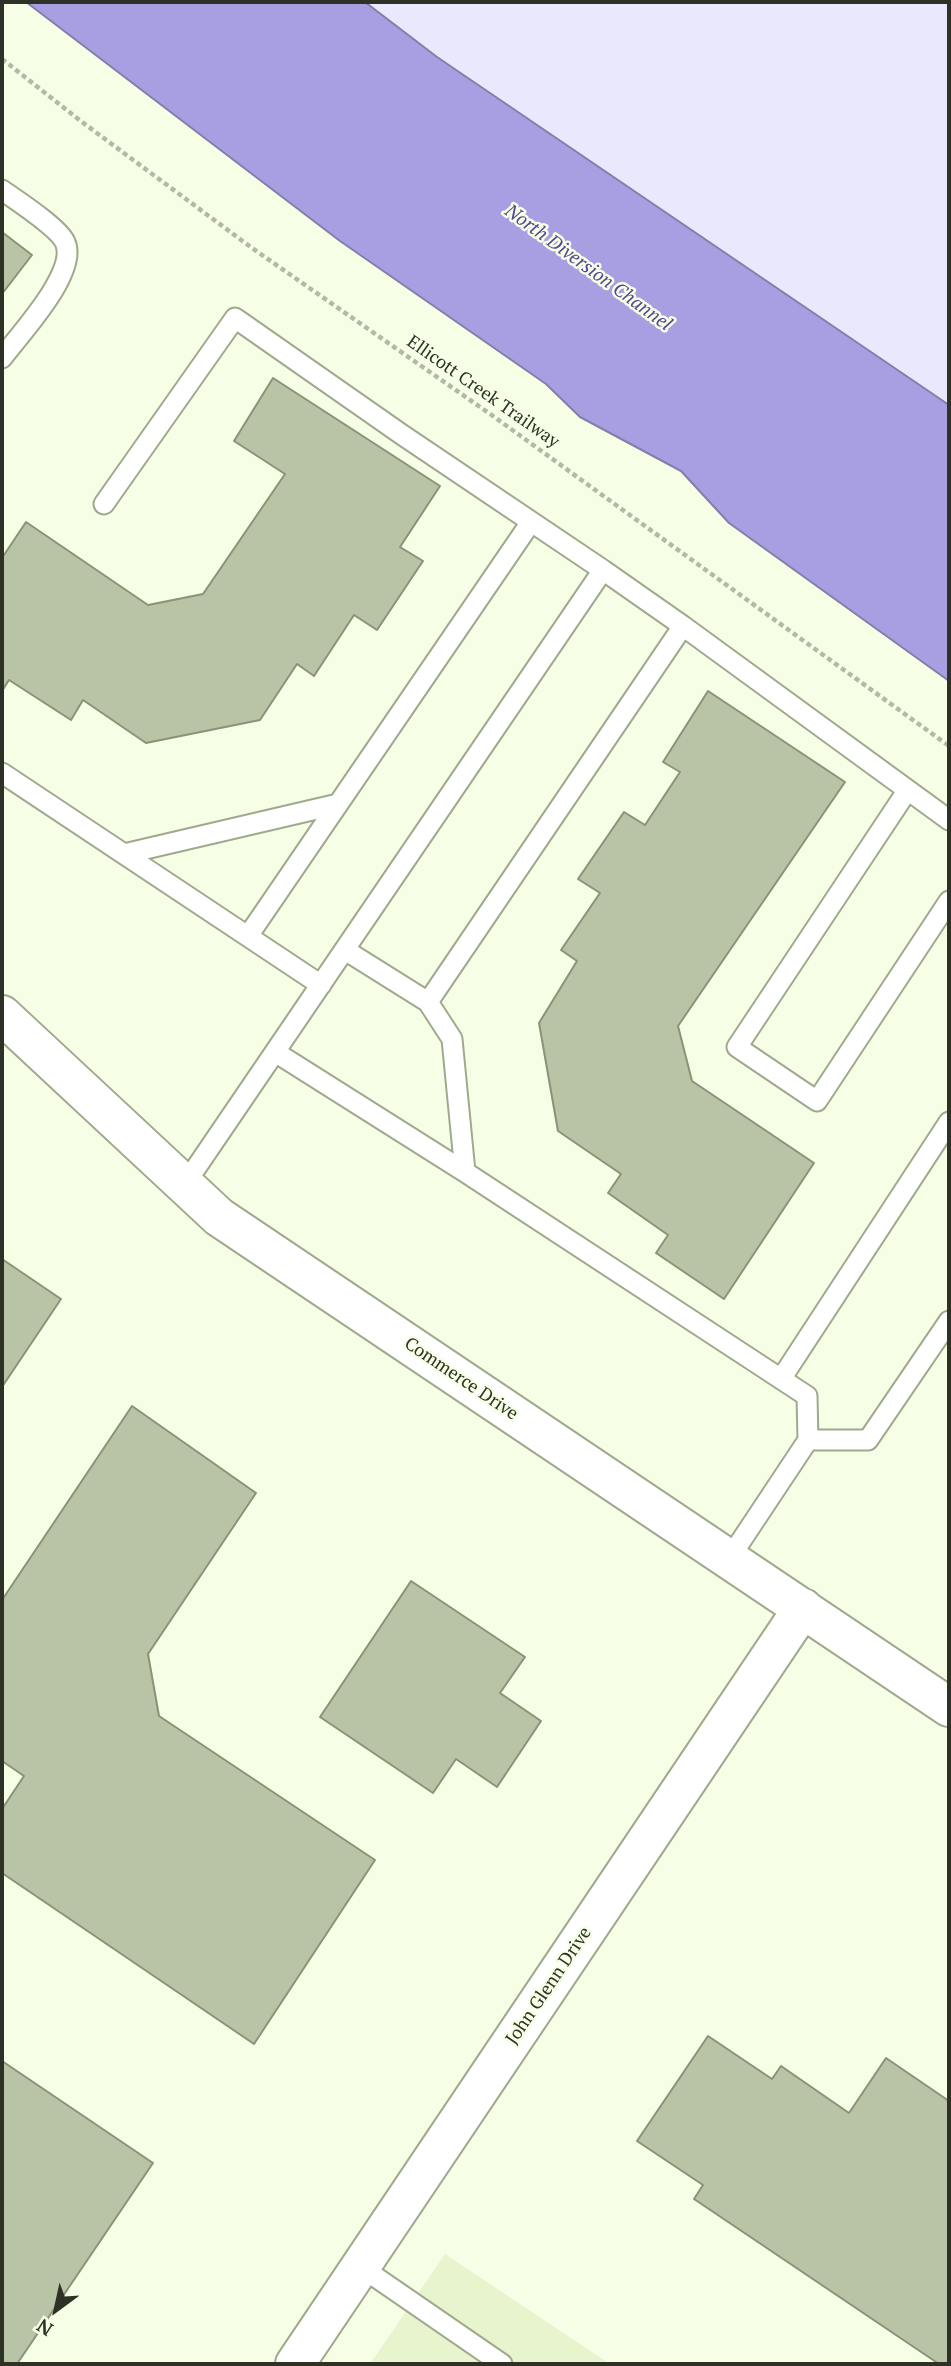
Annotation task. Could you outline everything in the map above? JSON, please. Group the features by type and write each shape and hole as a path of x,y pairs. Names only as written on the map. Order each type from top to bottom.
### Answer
{"street":[{"name":"Commerce Drive","path":"2,1014 219,1217 949,1707"},
{"name":"John Glenn Drive","path":"295,2364 803,1608"}],"lane":[{"path":"2,190 48,225 65,242 66,258 60,278 2,358"},
{"path":"104,504 235,318 683,626 949,820"},
{"path":"248,936 531,522"},
{"path":"184,1184 603,570"},
{"path":"428,1002 683,626"},
{"path":"2,773 321,985"},
{"path":"907,791 737,1046 817,1101 949,901"},
{"path":"124,854 338,804"},
{"path":"345,950 428,1002 452,1039 465,1172"},
{"path":"275,1052 465,1172 807,1396 808,1440 729,1559"},
{"path":"781,1379 949,1122"},
{"path":"808,1440 868,1440 949,1321"},
{"path":"360,2267 492,2362"}],"path":[{"name":"Ellicott Creek Trailway","path":"2,59 252,248 493,416 949,746"}],"shaded area":[{"path":"365,2 949,2 949,405 437,57"},
{"path":"445,2254 610,2364 370,2364"}],"water":[{"name":"North Diversion Channel","path":"26,2 365,2 437,57 949,405 949,681 729,523 681,471 580,417 546,384 340,241"}],"building":[{"path":"2,232 32,255 2,294"},
{"path":"273,378 440,486 400,547 423,561 377,630 354,615 314,676 297,664 260,720 146,743 83,700 71,720 9,680 2,691 2,558 26,522 148,605 203,594 285,474 234,441"},
{"path":"708,691 845,782 678,1026 692,1081 814,1163 724,1299 656,1253 668,1235 608,1193 621,1174 558,1131 539,1023 577,961 561,950 600,893 578,879 624,812 645,825 680,772 663,762"},
{"path":"2,1259 61,1299 2,1387"},
{"path":"132,1406 256,1493 148,1654 159,1716 375,1860 254,2044 2,1873 2,1809 24,1776 2,1761 2,1600"},
{"path":"411,1581 525,1657 500,1693 541,1721 497,1787 456,1759 433,1793 320,1717"},
{"path":"708,2036 772,2079 781,2066 849,2113 886,2058 949,2101 949,2364 939,2364 694,2199 703,2185 637,2141"},
{"path":"2,2061 153,2163 17,2364 2,2364"}]}
